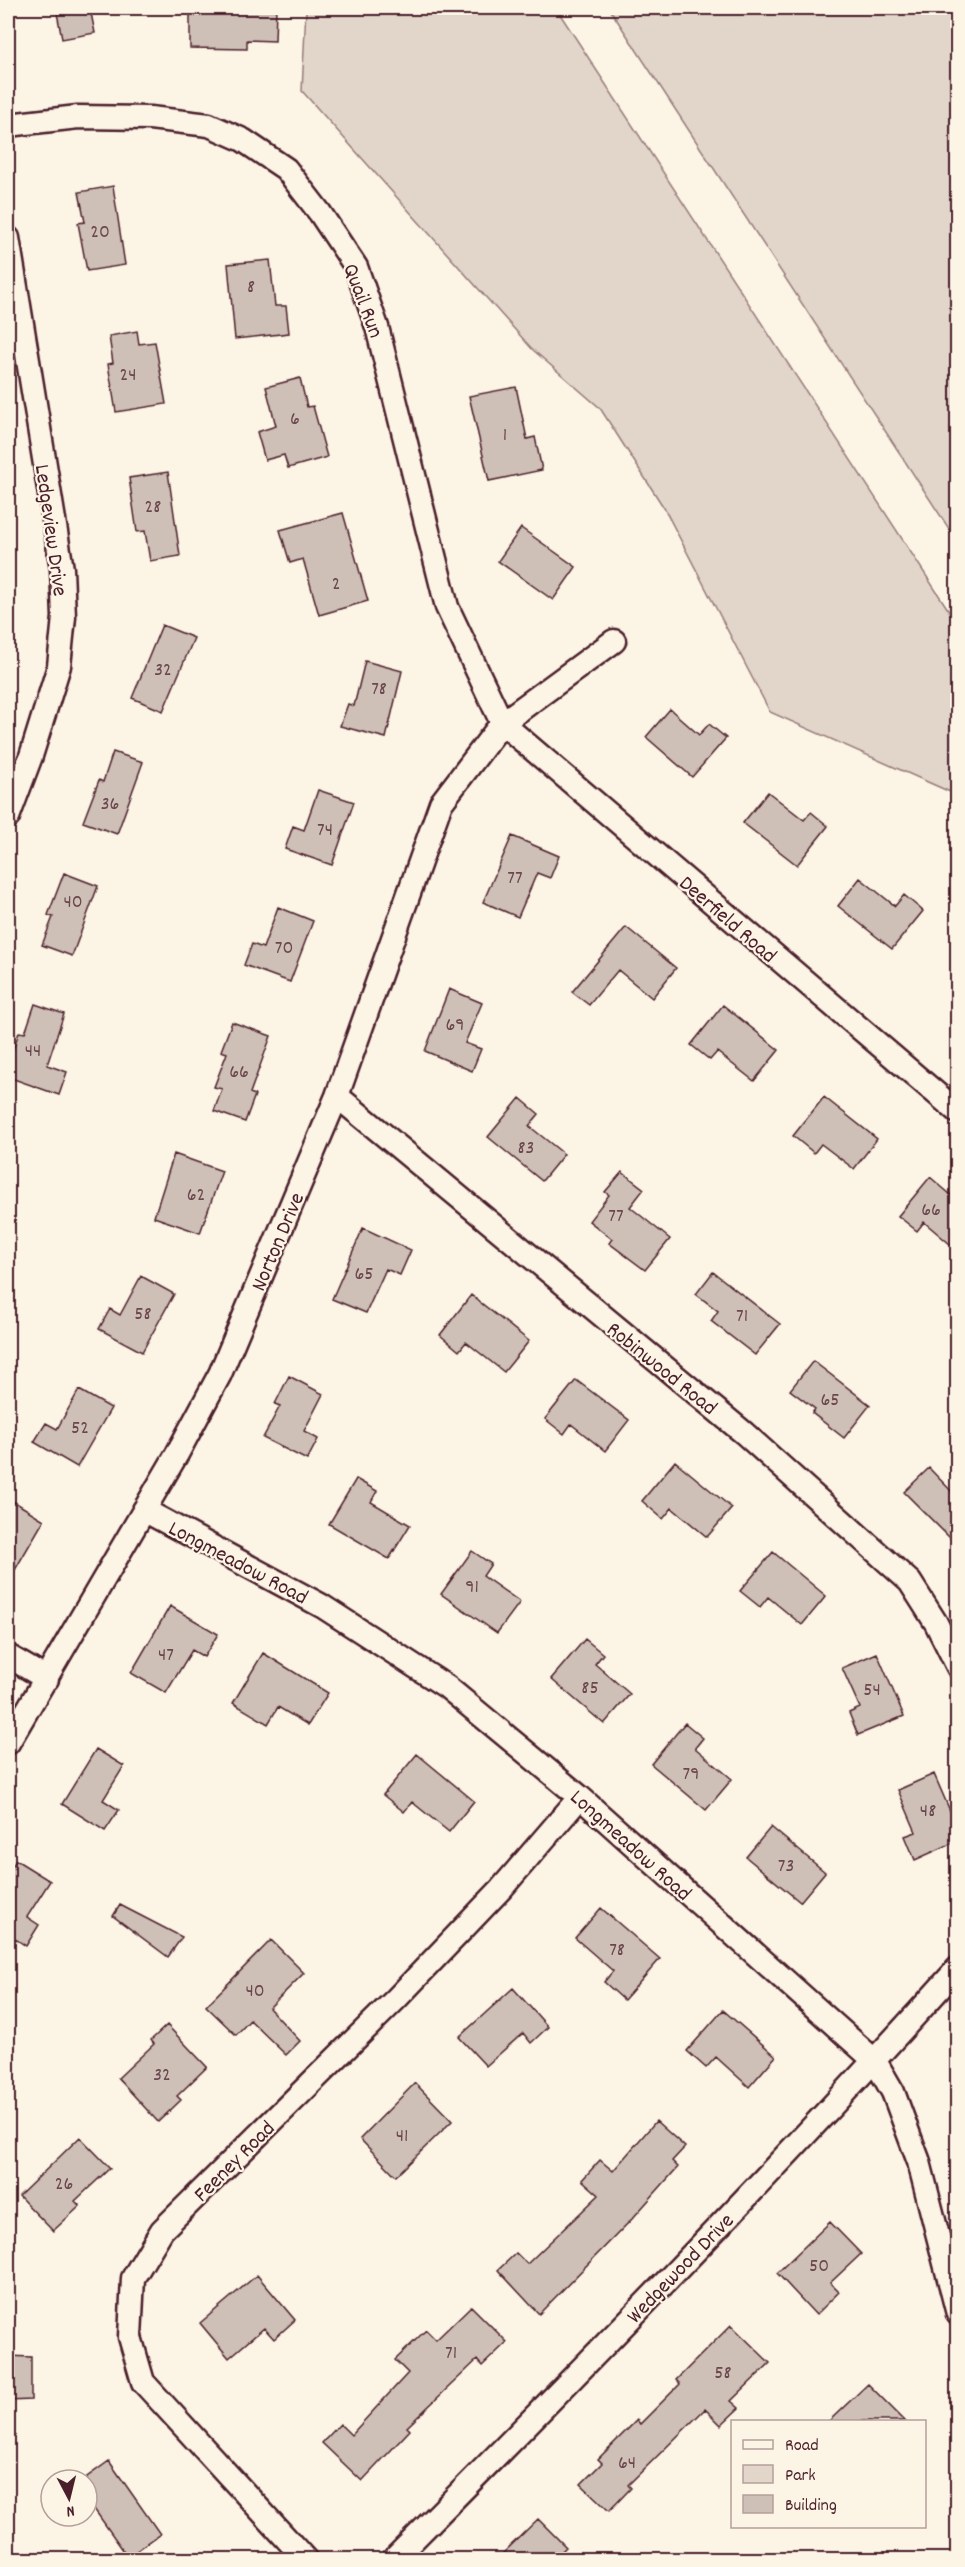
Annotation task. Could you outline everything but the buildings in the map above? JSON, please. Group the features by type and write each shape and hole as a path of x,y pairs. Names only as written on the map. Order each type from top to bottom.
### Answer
{"street":[{"name":"Quail Run","path":"8,125 78,117 150,118 209,125 243,140 286,169 320,213 356,267 377,327 447,607 502,723"},
{"name":"Ledgeview Drive","path":"8,238 62,569 64,617 59,666 31,756 8,817"},
{"name":"Norton Drive","path":"8,1743 144,1510 220,1374 337,1096 441,803 502,723 614,641"},
{"name":"Deerfield Road","path":"502,723 957,1112"},
{"name":"Robinwood Road","path":"337,1096 440,1184 744,1433 909,1582 936,1623 957,1667"},
{"name":"Longmeadow Road","path":"144,1510 322,1606 447,1687 580,1797 875,2061 893,2092 920,2162 957,2314"},
{"path":"8,1656 47,1678"},
{"name":"Feeney Road","path":"306,2559 143,2382 130,2337 133,2278 162,2230 396,1999 501,1889 580,1797"},
{"name":"Wedgewood Drive","path":"393,2559 546,2406 875,2061 957,1968"}],"green space":[{"path":"306,8 556,8 957,623 957,795 770,712 664,508 600,408 533,350 302,91"},
{"path":"609,8 957,8 957,541"}]}
